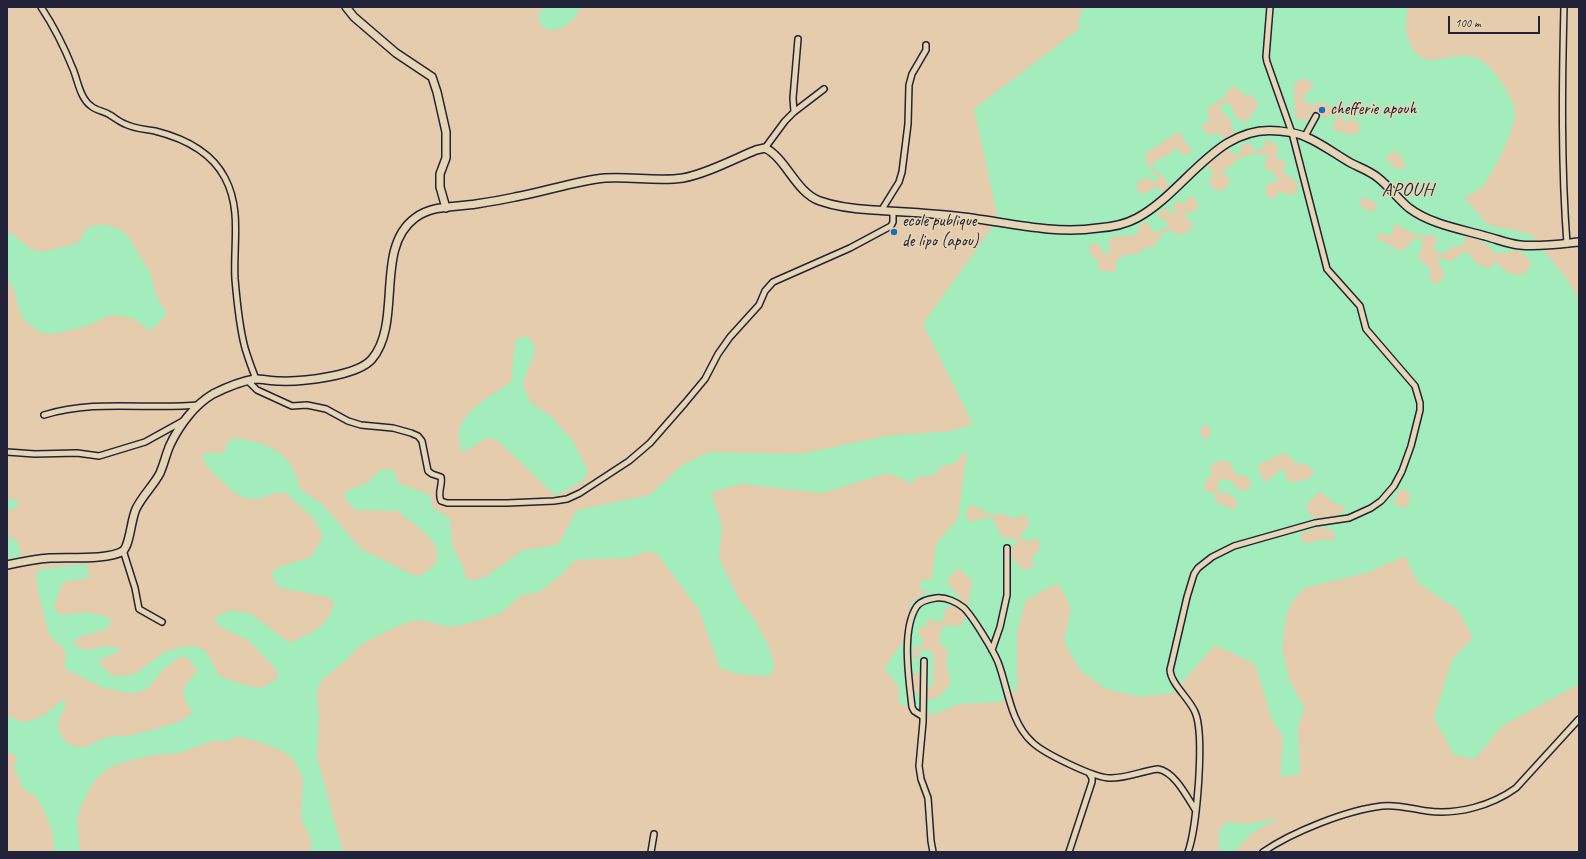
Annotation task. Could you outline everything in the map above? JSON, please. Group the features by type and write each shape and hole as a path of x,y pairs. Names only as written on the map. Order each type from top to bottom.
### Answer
{"street":[{"path":"41,7 73,68 83,96 89,105 95,110 109,114 126,125 163,133 192,145 206,153 225,178 232,194 236,217 235,278 240,322 252,380 257,390 287,404 297,406 307,405 326,409 361,426 393,428 418,436 422,441 428,471 441,477 442,481 439,496 441,501 447,503 507,503 567,499 580,493 630,461 650,443 705,378 718,354 730,337 759,305 765,291 773,282 850,248 891,226 894,222 894,211"},
{"path":"346,7 354,17 396,53 432,77 446,132 446,158 440,174 440,187 446,208"},
{"path":"1188,852 1192,842 1196,811 1199,727 1195,712 1184,693 1173,681 1170,675 1170,670 1187,597 1194,574 1203,563 1234,546 1315,523 1349,518 1371,508 1381,501 1394,486 1402,470 1411,446 1420,410 1418,393 1415,386 1366,330 1360,306 1327,269 1292,133 1266,62 1270,7"},
{"path":"1564,7 1562,82 1564,211 1567,244"},
{"path":"794,112 793,98 798,39"},
{"path":"881,210 894,190 900,177 908,124 909,85 912,74 926,50 926,45"},
{"path":"7,565 48,558 101,556 123,550 127,544 136,509 146,491 160,473 176,434 187,418 199,405 213,394 252,380 301,381 345,373 368,364 376,353 388,315 392,272 398,239 406,226 416,217 433,210 514,198 602,179 619,178 665,180 687,177 756,150 765,148 781,125 794,112 824,89"},
{"path":"1305,136 1316,116"},
{"path":"765,148 773,153 804,190 814,199 835,206 955,216 1047,230 1080,230 1110,227 1136,219 1177,188 1208,157 1226,143 1235,138 1253,132 1276,131 1305,136 1366,170 1390,188 1408,207 1422,216 1508,243 1521,245 1567,244 1579,242"},
{"path":"44,415 57,411 91,406 125,405 148,407 199,405"},
{"path":"7,452 35,454 77,453 99,456 145,442 187,418"},
{"path":"992,650 1000,627 1007,595 1007,548"},
{"path":"123,550 135,588 139,609 162,622"},
{"path":"922,716 914,712 912,707 907,660 909,624 913,612 919,604 926,600 942,598 964,608 992,650 998,662 1011,708 1020,727 1030,741 1043,751 1099,776 1111,778 1158,769 1165,770 1171,774 1196,811"},
{"path":"924,661 919,766 921,779 928,798 930,841 933,852"},
{"path":"1263,852 1286,839 1349,812 1391,805 1427,811 1458,812 1487,803 1516,788 1579,719"},
{"path":"1069,852 1092,782 1092,776 1087,771"},
{"path":"651,852 654,834"}],"green space":[{"path":"544,7 581,7 571,21 563,27 559,29 547,30 539,23 539,13"},
{"path":"1083,7 1408,7 1406,33 1414,52 1423,58 1430,60 1463,55 1472,56 1486,64 1498,77 1512,100 1515,115 1514,122 1503,151 1484,184 1480,189 1464,197 1488,225 1531,234 1568,281 1579,300 1579,684 1502,726 1475,759 1454,755 1434,718 1452,659 1473,638 1458,610 1418,583 1405,556 1367,573 1304,588 1291,604 1287,613 1282,647 1289,679 1304,708 1298,729 1300,774 1280,777 1283,737 1272,720 1255,664 1215,645 1173,693 1141,697 1106,689 1080,670 1064,642 1071,608 1058,583 1026,600 1017,632 1017,689 1000,702 959,704 931,716 930,712 899,704 899,688 884,668 907,636 910,604 929,590 921,591 920,581 932,579 936,544 958,518 967,450 954,464 943,465 933,475 927,477 919,476 912,484 894,475 884,474 822,493 740,484 711,493 722,525 719,558 738,598 753,617 769,647 775,667 769,676 738,674 720,668 699,610 658,555 649,551 628,558 575,560 561,575 539,592 520,596 499,614 460,626 446,626 420,620 393,628 362,644 343,663 322,680 317,693 319,714 317,757 343,852 310,852 312,842 301,818 303,779 294,760 284,752 260,742 235,737 229,741 212,741 180,753 153,755 127,761 109,768 94,782 81,806 77,819 80,852 53,852 54,846 52,831 43,808 35,796 24,790 14,767 17,761 15,755 7,751 7,715 25,723 44,715 64,699 65,706 57,726 66,742 73,746 85,747 112,736 137,734 181,721 192,713 184,695 184,691 187,683 197,672 189,660 181,656 165,668 148,688 135,693 129,693 104,688 69,671 64,666 66,655 64,649 49,635 37,587 36,574 40,569 87,564 89,578 64,582 60,588 54,608 58,613 64,615 85,612 105,616 111,621 109,627 105,630 80,637 73,643 84,650 106,646 120,648 116,653 98,661 112,676 133,675 165,652 191,646 198,647 205,651 219,675 226,679 252,687 259,688 266,686 277,679 278,672 248,640 219,626 214,618 231,610 251,614 290,643 310,633 321,625 326,620 334,605 331,598 280,588 276,584 271,572 282,566 308,558 313,554 323,537 315,520 286,493 273,493 260,499 247,499 235,493 216,476 203,460 204,453 224,453 228,442 233,438 257,442 277,451 291,466 297,477 300,489 323,505 361,549 417,577 430,569 436,561 436,547 433,541 398,511 357,510 351,507 344,496 348,490 367,483 381,469 394,470 398,483 430,495 433,508 450,518 452,546 462,564 466,578 472,581 485,577 524,550 558,545 577,510 650,495 681,466 709,452 800,454 886,436 952,431 973,424 923,324 998,219 974,109 1079,29 1078,23","holes":["1304,78 1314,85 1303,98 1306,102 1313,105 1319,102 1327,104 1345,120 1348,121 1352,117 1361,126 1358,133 1353,135 1334,130 1332,127 1337,117 1333,113 1325,118 1313,114 1305,122 1295,117 1294,83","1232,85 1246,96 1251,95 1258,103 1257,108 1247,121 1241,121 1236,117 1229,102 1224,103 1220,107 1222,112 1230,119 1234,135 1223,138 1220,134 1214,133 1209,136 1202,128 1202,124 1207,123 1209,118 1208,107 1223,99","1178,132 1181,133 1185,143 1188,144 1192,151 1183,156 1179,150 1176,149 1152,164 1153,169 1165,179 1168,188 1164,191 1154,187 1150,191 1142,194 1138,192 1136,184 1147,177 1154,182 1159,177 1153,173 1148,164 1146,153","1268,140 1278,146 1276,157 1286,162 1283,172 1297,182 1298,187 1296,193 1291,195 1280,192 1276,194 1276,199 1270,198 1265,193 1268,183 1279,181 1273,172 1264,167 1268,156 1258,154 1243,156 1224,169 1225,175 1230,179 1227,187 1215,191 1209,182 1214,173 1209,169 1208,164 1211,160 1217,159 1223,150 1229,149 1233,154 1238,155 1242,145 1247,143 1252,145 1252,150 1258,151 1263,149 1264,143","1394,151 1401,156 1406,167 1402,170 1391,165 1391,163 1387,161 1386,158 1391,152","1188,197 1194,198 1199,205 1194,212 1186,212 1185,215 1193,226 1185,234 1180,235 1169,230 1164,232 1154,246 1144,249 1135,255 1124,254 1116,262 1116,271 1109,272 1099,270 1097,259 1090,254 1089,246 1094,243 1100,245 1102,253 1108,254 1110,253 1109,242 1111,237 1137,235 1140,226 1147,222 1154,232 1157,233 1168,225 1165,220 1158,216 1158,213 1165,208 1175,214 1176,212 1173,205 1177,201 1185,204","1364,197 1377,203 1374,211 1371,212 1360,206 1359,203","1395,224 1414,235 1419,234 1424,237 1429,235 1434,236 1437,238 1434,250 1439,253 1445,253 1453,246 1458,247 1463,245 1467,235 1487,244 1494,253 1506,253 1516,250 1526,255 1531,264 1525,274 1516,275 1509,273 1496,262 1488,269 1477,263 1466,251 1453,260 1447,261 1443,258 1437,258 1444,274 1443,279 1439,283 1433,283 1429,278 1431,273 1430,268 1417,256 1421,251 1422,240 1417,237 1401,251 1376,238 1379,233 1390,236","1204,425 1209,427 1212,431 1206,440 1200,434 1200,429","1283,453 1288,455 1295,463 1306,464 1314,472 1312,477 1296,482 1290,482 1286,478 1286,472 1281,469 1264,483 1258,465","1219,461 1230,461 1236,473 1248,477 1251,483 1249,488 1244,491 1234,486 1233,481 1222,479 1218,483 1219,494 1226,492 1237,500 1235,511 1215,500 1216,494 1205,491 1205,481 1212,474 1210,469 1213,464","1404,489 1411,494 1408,505 1404,508 1394,504 1399,490","1319,491 1337,505 1343,505 1345,510 1337,516 1312,518 1306,506","972,505 992,515 1004,514 1014,519 1024,514 1030,523 1020,536 1024,540 1029,541 1035,538 1039,541 1040,551 1035,554 1032,559 1033,565 1030,569 1024,570 1016,562 1011,553 1012,546 1017,544 1016,539 1006,538 1000,534 993,518 988,517 971,522 966,519 968,508","1318,527 1323,527 1328,530 1331,529 1336,537 1332,541 1326,539 1304,544 1301,536 1302,533","959,568 972,581 966,618 959,627 948,625 943,627 940,632 939,643 948,650 946,664 950,680 949,686 937,698 926,700 925,695 913,692 912,675 913,673 924,675 924,689 934,684 932,651 921,649 918,659 912,657 914,647 920,647 922,645 923,638 918,635 920,627 926,627 928,618 937,622 943,621 945,610 961,600 946,581"]},
{"path":"95,225 106,225 117,228 127,235 151,274 156,295 167,315 150,331 133,318 110,315 90,325 59,333 48,334 38,331 22,318 14,290 7,279 7,230 31,249 42,252 72,245 81,240 85,230"},
{"path":"524,335 533,342 535,353 523,382 526,393 531,403 551,416 573,441 588,470 584,480 556,496 497,440 487,438 462,453 459,431 462,423 480,403 511,382 515,342"},
{"path":"7,499 18,500 18,506 7,512"},
{"path":"7,536 18,542 21,557 7,559"},
{"path":"1278,818 1251,834 1234,852 1219,852 1219,831 1226,822 1247,824"}],"place":[{"name":"chefferie apouh","path":"1322,110"},
{"name":"ecole publique de lipo (apou)","path":"894,232"}],"district":[{"name":"APOUH","path":"1408,190"}]}
